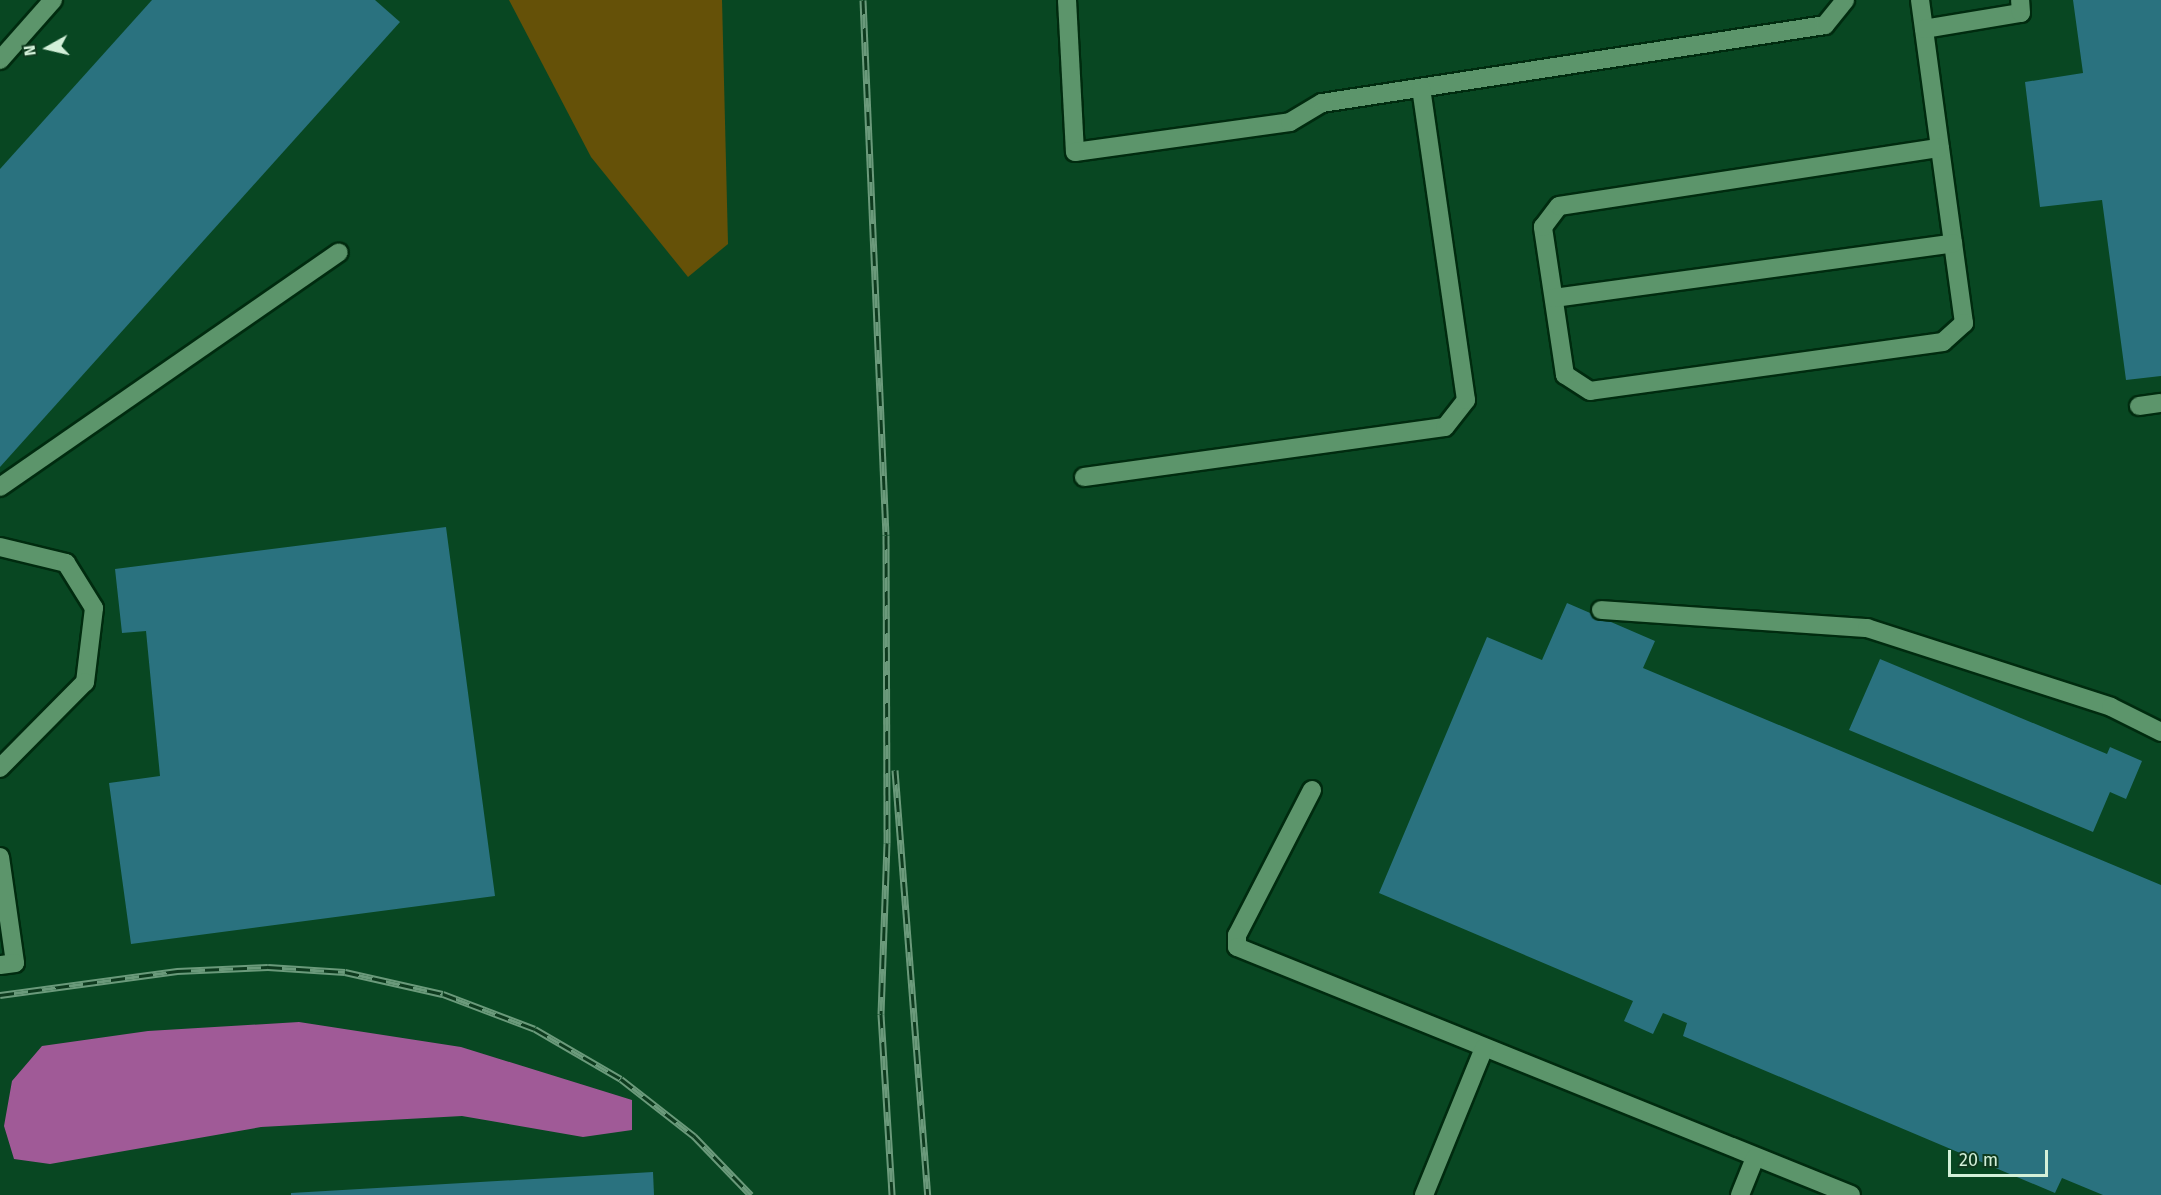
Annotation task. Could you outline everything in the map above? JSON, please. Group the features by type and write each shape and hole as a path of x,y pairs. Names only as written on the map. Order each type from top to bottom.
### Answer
{"lane":[{"path":"0,60 53,0"},
{"path":"1067,0 1075,152 1290,122 1322,103 1825,25 1845,0"},
{"path":"1920,0 1941,148 1964,323 1943,342 1590,391 1565,375 1543,227 1559,206 1941,148"},
{"path":"1924,29 2021,14 2020,0"},
{"path":"1084,477 1444,427 1466,400 1421,88"},
{"path":"1554,298 1953,243"},
{"path":"0,487 339,252"},
{"path":"2139,406 2161,403"},
{"path":"0,547 66,563 94,608 85,682 0,768"},
{"path":"1600,610 1867,628 2111,708 2161,732"},
{"path":"1312,790 1237,935 1237,947 1851,1195"},
{"path":"0,857 8,964"},
{"path":"1424,1195 1484,1048"},
{"path":"1740,1195 1755,1158"}],"shaded area":[{"path":"509,0 722,0 728,244 688,277 591,157"},
{"path":"299,1022 461,1047 632,1100 632,1130 583,1137 462,1116 261,1127 50,1164 14,1159 4,1126 12,1081 42,1046 148,1031"}],"building":[{"path":"152,0 375,0 400,22 0,467 0,169"},
{"path":"2073,0 2161,0 2161,376 2126,380 2102,200 2040,207 2025,82 2083,73"},
{"path":"446,527 495,896 131,944 109,783 160,776 146,631 122,633 115,569"},
{"path":"1567,603 1655,641 1643,668 2161,885 2161,1195 2103,1195 2062,1178 2055,1193 1683,1036 1687,1023 1663,1013 1653,1034 1624,1021 1633,1001 1379,893 1487,637 1542,660"},
{"path":"1880,659 2107,754 2110,747 2142,761 2126,799 2110,792 2093,832 1849,730"},
{"path":"653,1172 654,1195 291,1195 291,1193"}],"railway":[{"path":"863,0 886,535 887,843 881,1014 892,1195"},
{"path":"895,770 928,1195"},
{"path":"0,995 177,971 268,967 345,972 443,994 535,1029 621,1079 694,1136 751,1195"}]}
